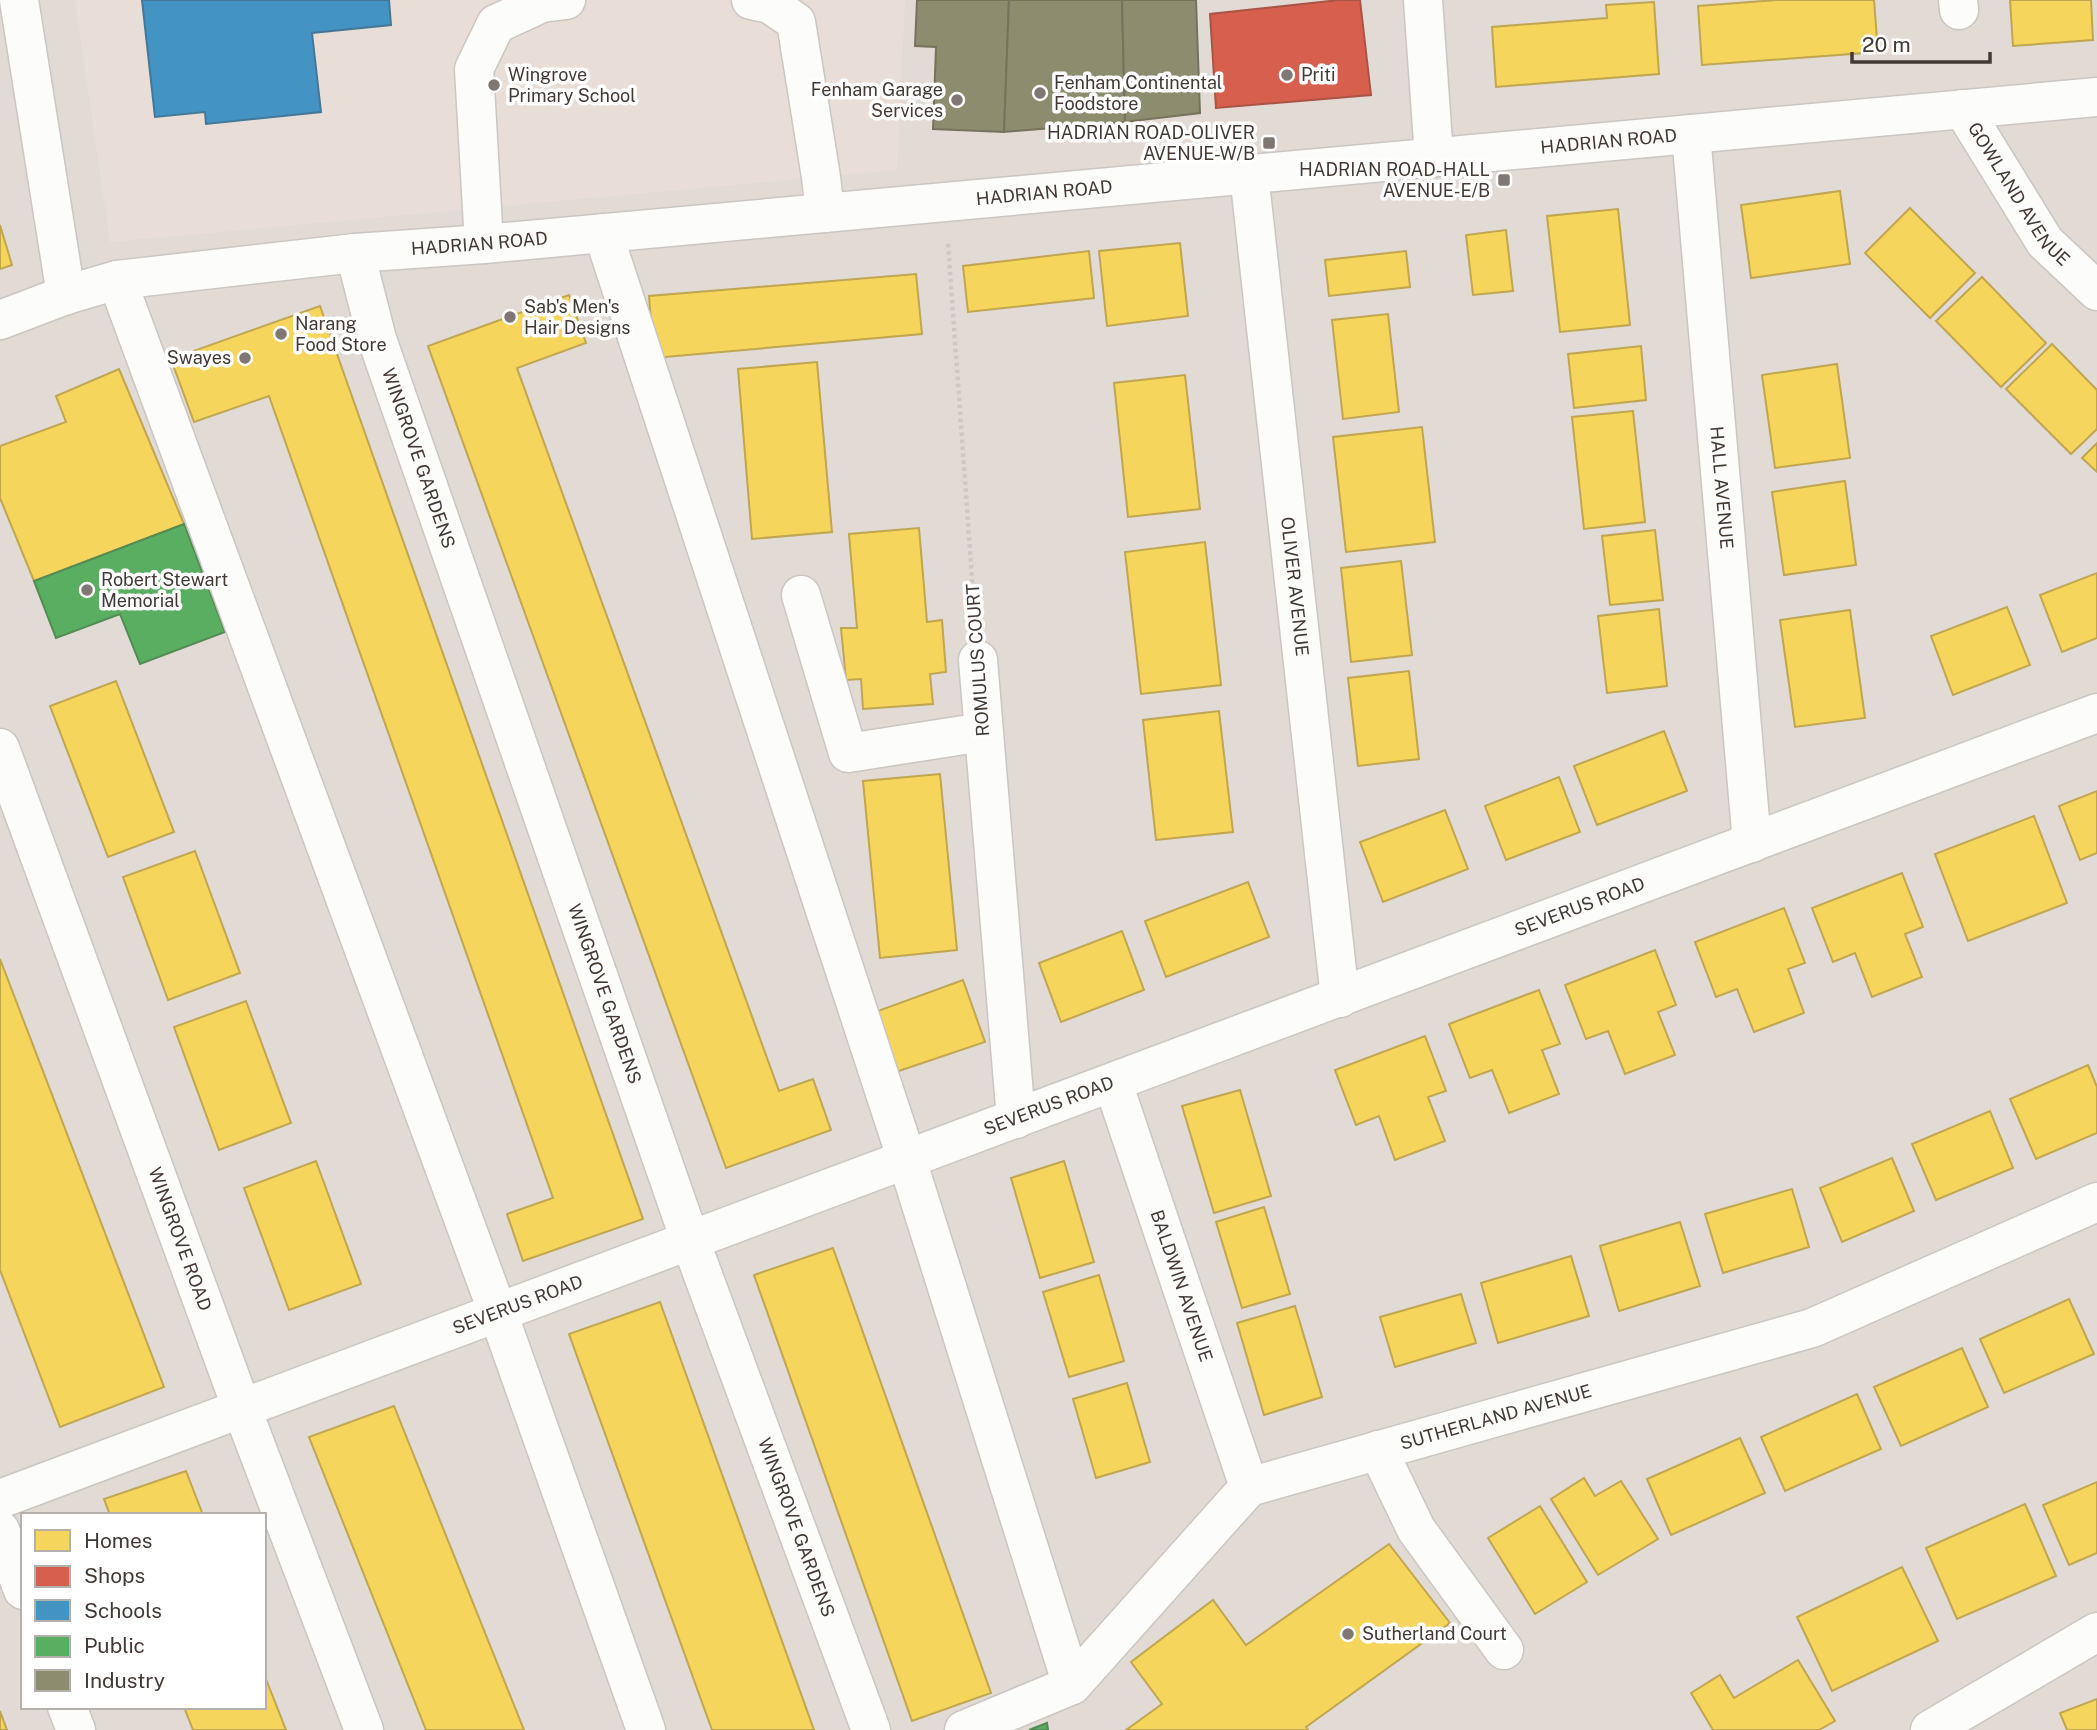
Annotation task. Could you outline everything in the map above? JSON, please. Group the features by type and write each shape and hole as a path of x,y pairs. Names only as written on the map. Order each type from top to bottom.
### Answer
{"street":[{"path":"19,0 66,295"},
{"path":"484,244 474,69 496,24 542,3 566,0"},
{"path":"751,0 770,4 796,23 825,213"},
{"path":"1423,0 1434,157"},
{"name":"HADRIAN ROAD","path":"0,320 66,295 117,280 355,253 484,244 2097,97"},
{"name":"GOWLAND AVENUE","path":"1963,109 2045,242 2097,290"},
{"name":"HALL AVENUE","path":"1691,134 1752,843"},
{"name":"OLIVER AVENUE","path":"1249,174 1340,998"},
{"path":"603,233 907,1160 1072,1685"},
{"name":"WINGROVE GARDENS","path":"355,253 377,338 690,1240 871,1730"},
{"path":"117,280 498,1312 646,1730"},
{"path":"801,595 848,753 983,732"},
{"name":"ROMULUS COURT","path":"978,660 1016,1119"},
{"name":"SEVERUS ROAD","path":"0,1499 2097,713"},
{"name":"WINGROVE ROAD","path":"0,748 242,1409 364,1730"},
{"name":"BALDWIN AVENUE","path":"1113,1083 1249,1486"},
{"name":"SUTHERLAND AVENUE","path":"1249,1486 1812,1328 2097,1202"},
{"path":"1378,1450 1416,1529 1504,1650"},
{"path":"964,1730 1072,1685 1249,1486"},
{"path":"0,1530 21,1585"},
{"path":"1930,1730 2097,1632"},
{"path":"68,1709 76,1730"}],"path":[{"name":"ROMULUS COURT","path":"945,201 978,660"}],"shaded area":[{"path":"0,0 2097,0 2097,1730 0,1730"},
{"name":"Wingrove Primary School","path":"75,0 905,0 897,170 110,242"}],"building: Homes":[{"path":"1777,0 1874,0 1878,52 1702,65 1698,6"},
{"path":"2010,0 2091,0 2093,40 2013,46"},
{"path":"1654,2 1659,74 1496,87 1492,27 1607,18 1606,5"},
{"path":"1840,191 1850,264 1751,278 1741,205"},
{"path":"1910,208 1975,273 1930,318 1865,253"},
{"path":"1618,209 1630,325 1560,332 1547,216"},
{"path":"0,225 12,265 0,269"},
{"path":"1506,230 1513,291 1473,295 1466,235"},
{"path":"1180,243 1188,316 1107,326 1099,251"},
{"path":"1089,251 1094,298 968,312 963,266"},
{"path":"1406,251 1410,287 1329,296 1325,260"},
{"path":"916,274 922,334 654,358 649,296"},
{"path":"1982,277 2046,343 2001,387 1936,321"},
{"path":"569,295 586,343 517,368 779,1091 813,1079 831,1130 726,1168 428,346"},
{"path":"320,306 643,1219 523,1261 507,1214 553,1198 269,396 194,422 171,359"},
{"path":"1388,314 1399,412 1343,419 1332,320"},
{"path":"2052,344 2097,390 2097,429 2071,454 2006,389"},
{"path":"1641,346 1646,400 1574,408 1568,354"},
{"path":"817,362 832,532 752,539 738,369"},
{"path":"1837,364 1850,458 1775,468 1762,375"},
{"path":"119,369 184,524 34,581 0,498 0,446 66,422 56,396"},
{"path":"1185,375 1200,509 1128,517 1114,383"},
{"path":"1633,411 1645,522 1584,529 1572,417"},
{"path":"1422,427 1435,542 1346,552 1333,437"},
{"path":"2097,443 2097,472 2082,458"},
{"path":"1845,481 1856,565 1784,575 1772,492"},
{"path":"919,528 927,622 942,620 946,672 930,674 933,704 863,709 861,679 846,680 841,628 857,628 849,534"},
{"path":"1655,530 1663,600 1610,605 1602,536"},
{"path":"1205,542 1221,685 1141,694 1125,552"},
{"path":"1401,561 1412,655 1351,662 1341,568"},
{"path":"2097,573 2097,638 2062,652 2040,595"},
{"path":"2007,607 2030,665 1953,695 1931,636"},
{"path":"1659,609 1667,686 1607,693 1598,616"},
{"path":"1850,610 1865,718 1795,727 1780,620"},
{"path":"1409,671 1419,759 1358,766 1348,678"},
{"path":"116,681 174,832 108,857 50,706"},
{"path":"1219,711 1233,832 1156,840 1143,720"},
{"path":"1664,731 1687,791 1597,825 1574,766"},
{"path":"940,774 957,950 880,958 863,781"},
{"path":"1559,777 1580,832 1506,860 1485,806"},
{"path":"2097,791 2097,853 2080,860 2059,806"},
{"path":"1445,810 1468,869 1383,902 1360,842"},
{"path":"2034,816 2067,903 1968,941 1935,854"},
{"path":"195,851 240,973 168,1000 123,877"},
{"path":"1902,873 1923,927 1905,934 1922,977 1872,997 1855,953 1833,962 1812,908"},
{"path":"1248,882 1269,937 1166,977 1145,921"},
{"path":"1784,908 1805,963 1788,969 1804,1013 1754,1032 1737,989 1716,997 1695,942"},
{"path":"1122,931 1144,990 1061,1022 1039,963"},
{"path":"1655,950 1676,1005 1658,1012 1675,1055 1625,1074 1608,1031 1586,1039 1565,985"},
{"path":"0,959 164,1387 60,1427 0,1270"},
{"path":"963,980 985,1042 896,1072 875,1012"},
{"path":"1539,990 1560,1044 1542,1050 1559,1094 1509,1113 1492,1070 1470,1078 1449,1024"},
{"path":"246,1001 291,1123 219,1150 174,1027"},
{"path":"1425,1036 1446,1091 1428,1097 1445,1141 1395,1160 1379,1116 1356,1125 1335,1070"},
{"path":"2088,1065 2097,1087 2097,1133 2036,1159 2010,1099"},
{"path":"1240,1090 1271,1196 1214,1213 1182,1106"},
{"path":"1990,1111 2013,1168 1936,1200 1912,1144"},
{"path":"1892,1158 1914,1211 1842,1242 1820,1188"},
{"path":"316,1161 361,1284 289,1310 244,1188"},
{"path":"1064,1161 1094,1262 1040,1278 1011,1178"},
{"path":"1792,1189 1809,1247 1723,1273 1705,1214"},
{"path":"1264,1207 1290,1294 1242,1308 1216,1222"},
{"path":"1680,1222 1700,1286 1619,1311 1600,1246"},
{"path":"833,1248 991,1693 912,1721 754,1275"},
{"path":"1571,1256 1589,1316 1498,1343 1481,1283"},
{"path":"1099,1275 1124,1361 1069,1377 1043,1292"},
{"path":"1461,1294 1476,1343 1395,1367 1380,1317"},
{"path":"2069,1299 2094,1354 2004,1393 1980,1339"},
{"path":"660,1302 814,1730 712,1730 569,1334"},
{"path":"1295,1306 1322,1397 1264,1415 1237,1323"},
{"path":"1962,1348 1988,1407 1901,1446 1874,1387"},
{"path":"1127,1383 1150,1462 1096,1478 1073,1399"},
{"path":"1857,1394 1881,1449 1785,1491 1761,1437"},
{"path":"394,1406 524,1730 426,1730 309,1437"},
{"path":"1740,1438 1765,1493 1671,1535 1647,1479"},
{"path":"186,1471 202,1513 109,1513 104,1499"},
{"path":"1584,1478 1595,1496 1621,1481 1658,1539 1598,1575 1551,1499"},
{"path":"2097,1482 2097,1553 2069,1565 2043,1505"},
{"path":"2025,1504 2056,1576 1957,1619 1926,1548"},
{"path":"1540,1506 1587,1582 1535,1614 1488,1538"},
{"name":"Sutherland Court","path":"1389,1544 1450,1623 1306,1727 1308,1730 1126,1730 1162,1704 1131,1662 1213,1600 1246,1645"},
{"path":"1902,1567 1938,1641 1832,1691 1797,1617"},
{"path":"1798,1660 1835,1721 1819,1730 1713,1730 1691,1693 1720,1675 1734,1698"},
{"path":"266,1679 286,1730 193,1730 185,1709 266,1709"},
{"path":"2097,1699 2097,1730 2067,1730 2060,1713"},
{"path":"0,1711 7,1730 0,1730"}],"building: Shops":[{"path":"1360,0 1371,95 1216,108 1210,14"}],"building: Schools":[{"path":"142,0 389,0 391,25 312,33 321,112 206,124 205,112 155,117"}],"building: Public":[{"path":"184,524 225,632 140,664 120,614 56,638 34,581"},
{"path":"1047,1723 1048,1730 1029,1730"}],"building: Industry":[{"path":"917,0 1009,0 1004,132 933,129 936,47 915,46"},
{"path":"1009,0 1122,0 1125,122 1004,132"},
{"path":"1122,0 1196,0 1200,113 1125,122"}],"place":[{"name":"Priti","path":"1287,75"},
{"name":"Wingrove Primary School","path":"494,85"},
{"name":"Fenham Continental Foodstore","path":"1040,93"},
{"name":"Fenham Garage Services","path":"957,100"},
{"name":"HADRIAN ROAD-OLIVER AVENUE-W/B","path":"1269,143"},
{"name":"HADRIAN ROAD-HALL AVENUE-E/B","path":"1504,180"},
{"name":"Sab's Men's Hair Designs","path":"510,317"},
{"name":"Narang Food Store","path":"281,334"},
{"name":"Swayes","path":"245,358"},
{"name":"Robert Stewart Memorial","path":"87,590"},
{"name":"Sutherland Court","path":"1348,1634"}]}
